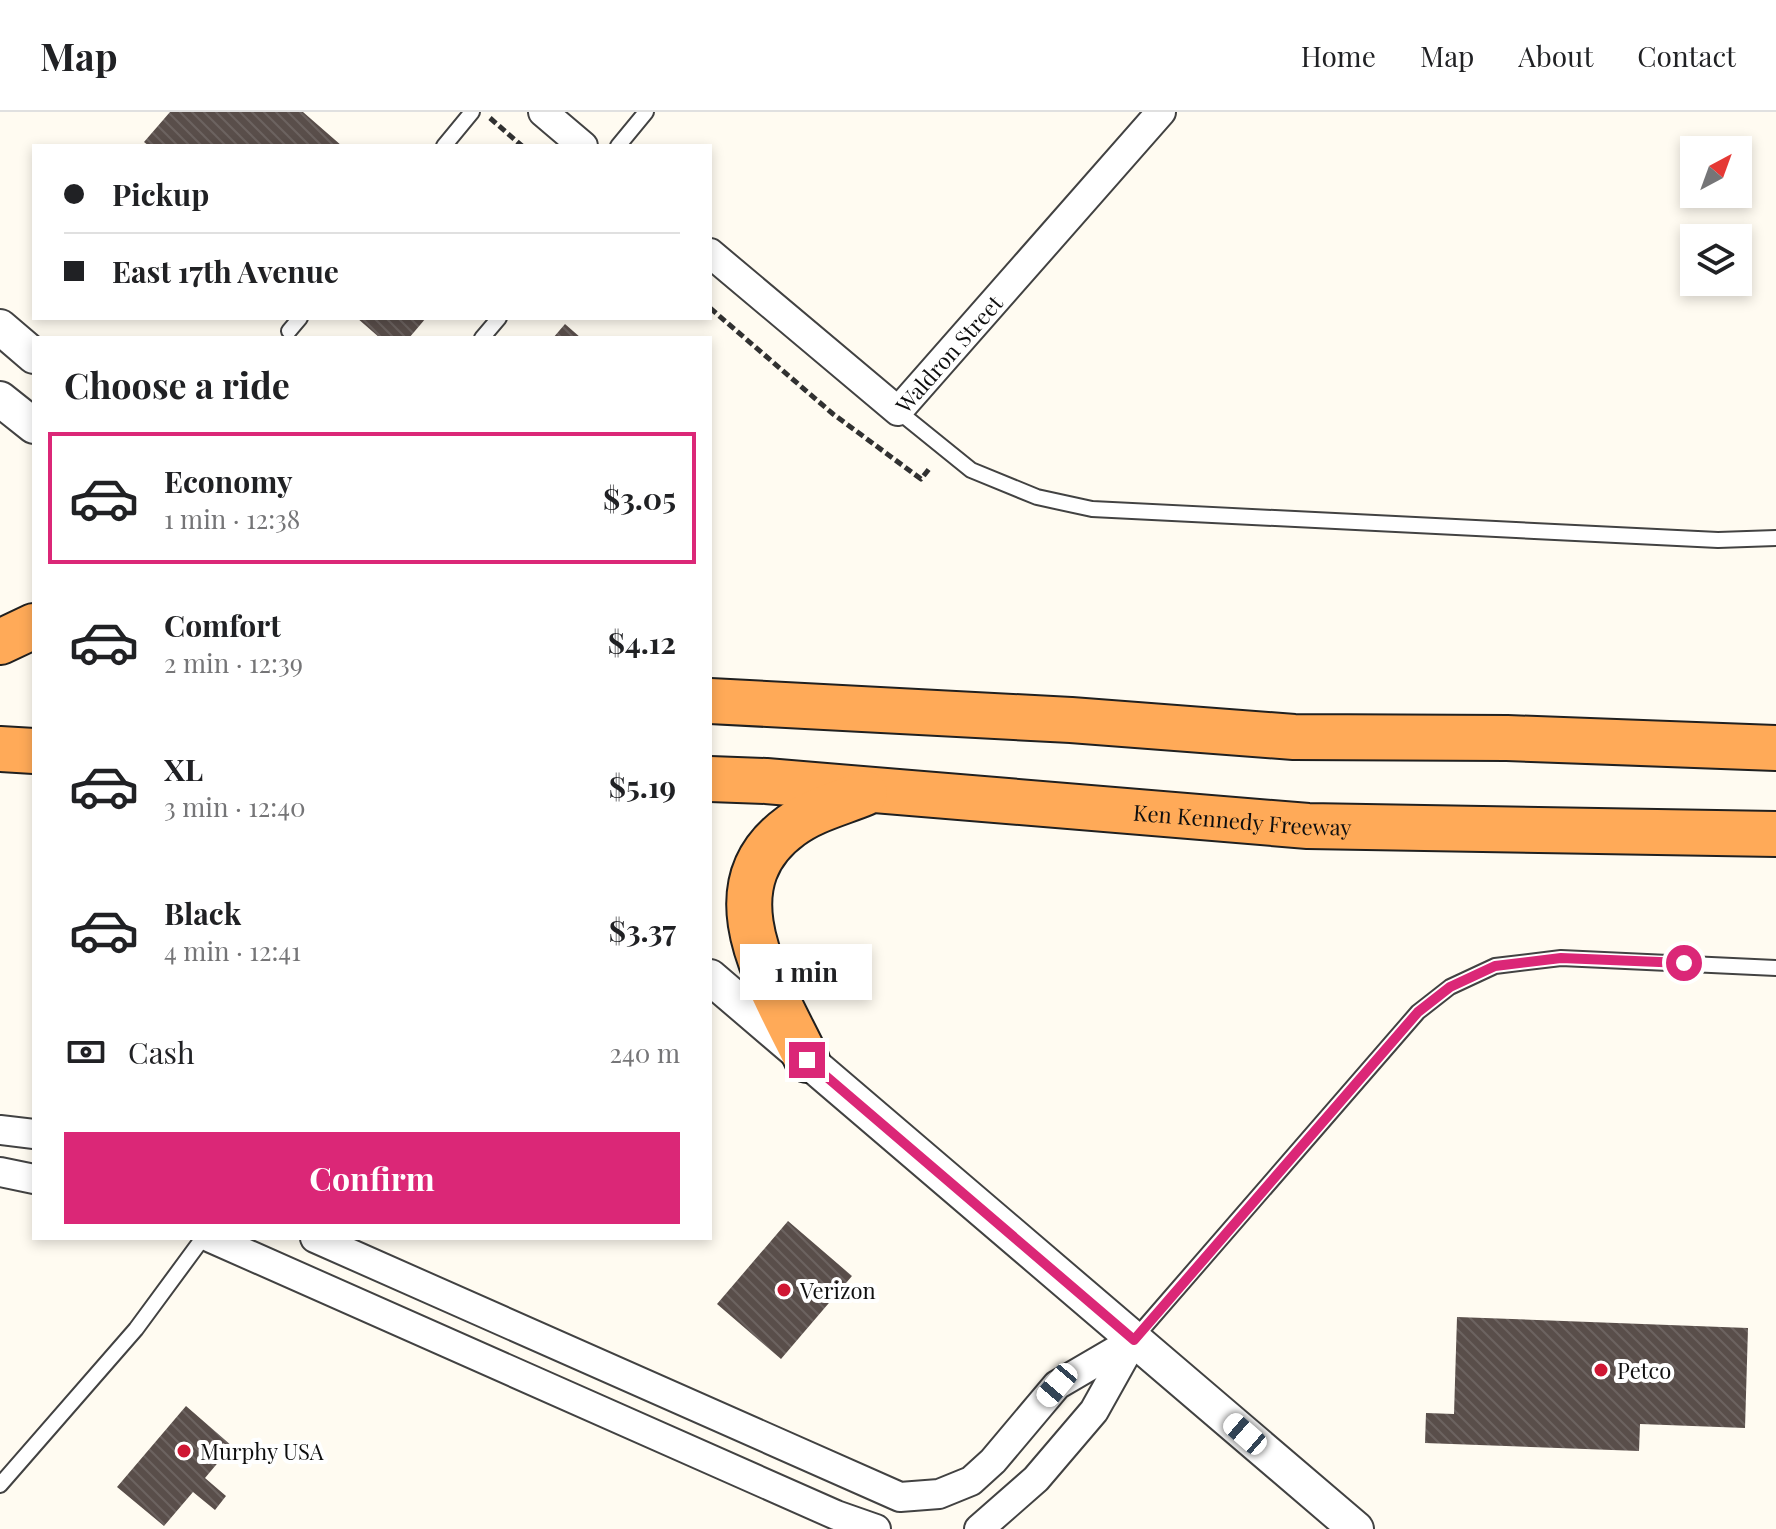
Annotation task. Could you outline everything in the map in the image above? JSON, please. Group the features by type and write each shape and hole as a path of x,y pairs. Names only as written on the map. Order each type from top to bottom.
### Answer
{"highway":[{"path":"0,642 32,627"},
{"path":"0,661 32,664"},
{"path":"712,701 1071,720 1294,737 1507,738 1776,748"},
{"path":"0,749 32,751"},
{"name":"Ken Kennedy Freeway","path":"712,779 1308,826 1776,834"},
{"path":"807,1060 755,950 749,921 749,893 762,855 793,825 870,791"}],"street":[{"path":"543,112 581,144"},
{"name":"Waldron Street","path":"712,255 898,411 1161,112"},
{"path":"0,327 32,354"},
{"path":"0,399 32,424"},
{"path":"712,979 1356,1529"},
{"path":"0,1130 32,1134"},
{"path":"0,1172 32,1179"},
{"path":"215,1240 835,1522 876,1529"},
{"path":"320,1240 900,1497 939,1494 971,1481 993,1461 1057,1385 1134,1340"},
{"path":"979,1529 1036,1479 1094,1411 1134,1340"}],"lane":[{"path":"446,144 472,112"},
{"path":"620,144 646,112"},
{"path":"289,331 298,320"},
{"path":"484,336 497,320"},
{"path":"898,411 971,470 1037,497 1092,509 1718,540 1776,538"},
{"path":"1134,1340 1418,1012 1450,987 1495,966 1561,958 1776,968"},
{"path":"0,1485 136,1329 202,1240"}],"path":[{"path":"483,112 520,144"},
{"path":"712,310 858,433 921,479 929,469"}],"building":[{"path":"170,112 303,112 340,144 146,144 144,142"},
{"path":"359,320 424,320 411,336 378,336"},
{"path":"565,324 579,336 555,336"},
{"name":"Verizon","path":"788,1221 852,1276 781,1359 717,1304"},
{"name":"Petco","path":"1457,1317 1748,1328 1745,1428 1640,1424 1639,1451 1425,1443 1426,1413 1454,1414"},
{"path":"186,1406 232,1446 205,1478 226,1496 215,1510 193,1492 164,1526 117,1487"}],"place":[{"name":"Verizon","path":"784,1290"},
{"name":"Petco","path":"1601,1370"},
{"name":"Murphy USA","path":"184,1451"}],"route":[{"path":"807,1060 1134,1340 1418,1012 1450,987 1495,966 1561,958 1684,963"}]}
